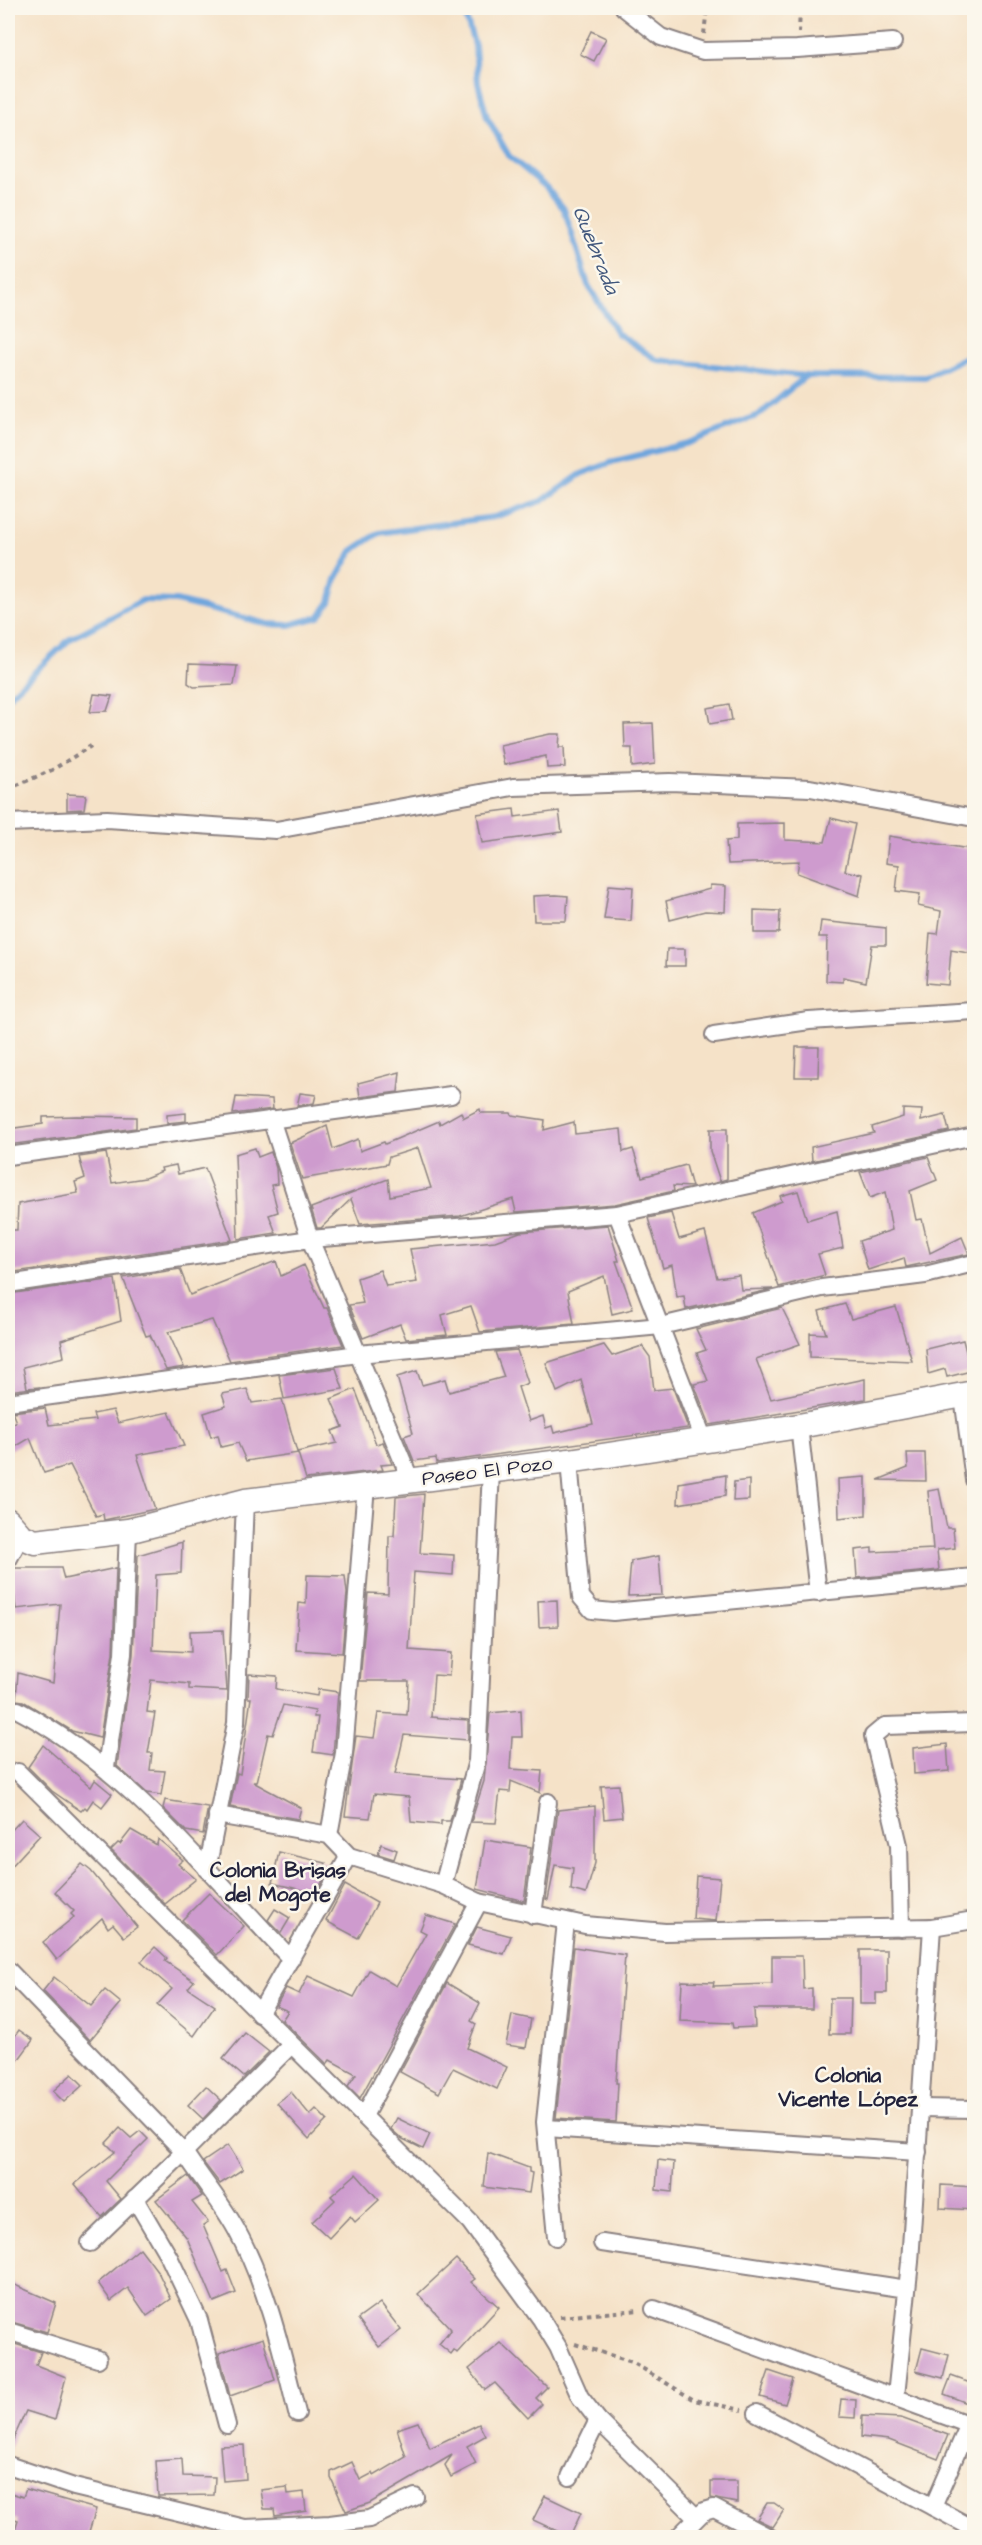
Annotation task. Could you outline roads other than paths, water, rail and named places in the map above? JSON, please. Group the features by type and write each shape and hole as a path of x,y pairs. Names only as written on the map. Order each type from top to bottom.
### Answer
{"street":[{"path":"624,8 661,37 703,51 797,49 893,42"},
{"path":"8,823 107,819 276,830 513,788 669,782 810,788 975,818"},
{"path":"714,1035 810,1021 975,1011"},
{"path":"8,1156 451,1095"},
{"path":"270,1119 310,1239 411,1481"},
{"path":"8,1284 310,1239 617,1214 975,1136"},
{"path":"617,1214 704,1440"},
{"path":"8,1402 358,1354 661,1326 822,1288 925,1275 975,1263"},
{"path":"969,1395 975,1480"},
{"name":"Paseo El Pozo","path":"14,1528 35,1542 128,1531 245,1501 569,1461 799,1425 969,1395"},
{"path":"799,1425 818,1593"},
{"path":"569,1461 581,1597 592,1610 613,1612 975,1576"},
{"path":"443,1885 477,1761 491,1471"},
{"path":"329,1835 344,1754 366,1486"},
{"path":"207,1870 236,1723 245,1501"},
{"path":"8,1560 14,1528"},
{"path":"106,1767 123,1654 128,1531"},
{"path":"18,1710 56,1730 106,1767 291,1959"},
{"path":"901,1928 898,1845 873,1736 885,1726 975,1723"},
{"path":"18,1772 470,2222 541,2319 558,2347 580,2397 598,2420 696,2517"},
{"path":"533,1915 548,1802"},
{"path":"218,1815 329,1835 348,1856 443,1885 479,1902 566,1922 665,1932 932,1927 975,1920"},
{"path":"259,2014 348,1856"},
{"path":"364,2116 479,1902"},
{"path":"556,2237 546,2128 566,1922"},
{"path":"896,2396 918,2152 932,1927"},
{"path":"8,1970 184,2152 236,2229 260,2285 279,2343 297,2413"},
{"path":"90,2242 291,2045"},
{"path":"921,2108 975,2109"},
{"path":"546,2128 918,2152"},
{"path":"135,2199 170,2257 199,2320 227,2425"},
{"path":"602,2243 907,2289"},
{"path":"654,2309 972,2421 933,2506"},
{"path":"8,2331 98,2359"},
{"path":"757,2413 975,2529"},
{"path":"570,2477 598,2420"},
{"path":"8,2465 74,2487 245,2528 330,2524 369,2519 415,2497"},
{"path":"677,2538 696,2517 714,2508 771,2538"}],"waterway":[{"name":"Quebrada","path":"463,8 475,46 478,83 487,117 509,156 546,187 564,209 588,285 617,333 657,360 806,376 925,377 974,353"},
{"path":"8,697 70,639 143,600 176,601 268,624 289,625 319,617 330,602 336,579 352,551 379,533 494,517 542,501 581,474 615,461 688,443 759,415 806,376"}],"district":[{"name":"Colonia Brisas del Mogote","path":"278,1882"},
{"name":"Colonia Vicente López","path":"848,2087"}]}
